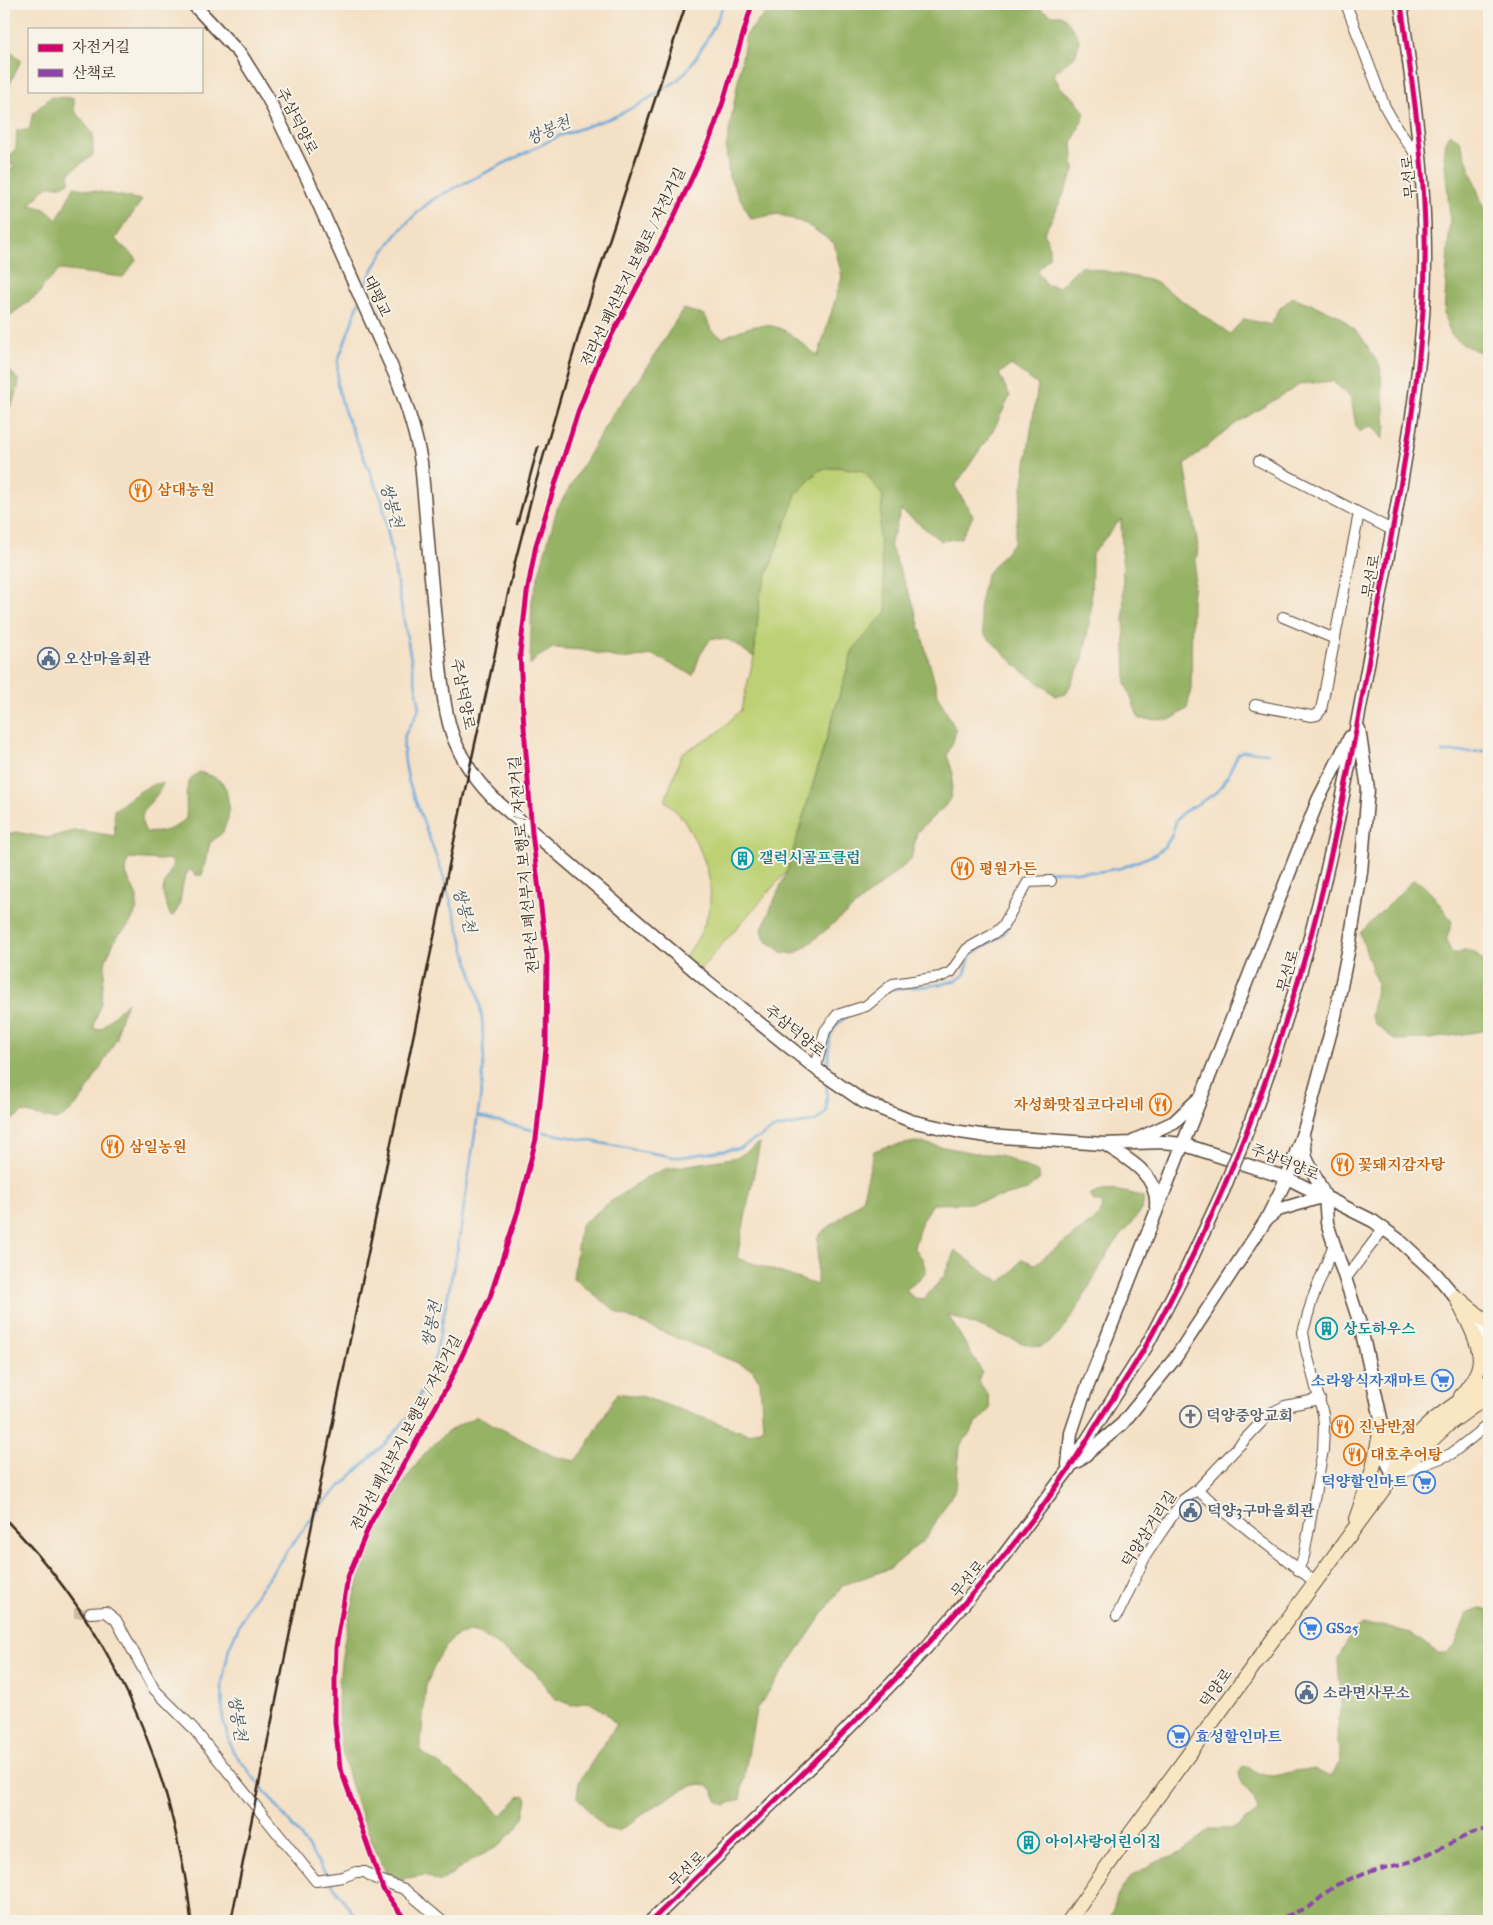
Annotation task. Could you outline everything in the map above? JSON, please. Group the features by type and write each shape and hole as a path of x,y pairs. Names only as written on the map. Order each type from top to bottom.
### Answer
{"main road":[{"path":"1456,1297 1489,1324"},
{"path":"1454,1406 1475,1377 1480,1359 1474,1337 1456,1297"},
{"name":"덕양로","path":"1393,1476 1400,1458 1417,1436 1489,1381"},
{"name":"덕양로","path":"1069,1921 1125,1841 1393,1476 1450,1423 1489,1395"},
{"path":"1382,1423 1388,1436 1395,1443 1404,1443 1417,1436"},
{"path":"1351,1533 1373,1469 1382,1423"}],"street":[{"name":"주삼덕양로","path":"193,4 241,55 268,98 308,180 346,269"},
{"path":"1346,4 1385,108 1420,160"},
{"name":"무선로","path":"651,1921 824,1753 926,1648 996,1566 1068,1470 1146,1347 1186,1270 1223,1191 1244,1139 1273,1059 1305,957 1334,840 1358,720 1413,403 1422,317 1425,261 1424,212 1410,65 1401,4"},
{"name":"대평교","path":"346,269 378,337"},
{"name":"주삼덕양로","path":"378,337 397,379 418,439 422,462 435,625 445,704 454,738 467,766 479,784 513,817 697,973 817,1069 864,1102 911,1121 943,1129 987,1136 1104,1144 1163,1142 1182,1144 1287,1178 1325,1196 1326,1220 1360,1324 1382,1423 1383,1452 1393,1476"},
{"path":"1259,461 1392,530"},
{"path":"1255,706 1311,716 1317,715 1322,708 1359,513"},
{"path":"1283,617 1335,639"},
{"path":"1068,1470 1071,1433 1075,1418 1318,800 1358,720"},
{"path":"1068,1470 1109,1437 1134,1411 1176,1357 1266,1220 1287,1178 1305,1127 1335,1016 1350,942 1361,872 1368,789 1358,720"},
{"path":"817,1069 825,1031 837,1015 866,1006 892,984 940,977 952,972 968,949 1003,926 1024,886 1030,881 1051,881"},
{"path":"1128,1143 1174,1122 1204,1092"},
{"path":"1305,1127 1303,1144 1306,1158 1325,1196 1384,1228 1413,1252 1456,1297 1489,1343"},
{"path":"1104,1144 1132,1161 1144,1173 1156,1193 1156,1213"},
{"path":"1266,1220 1281,1209 1325,1196"},
{"path":"1346,1278 1384,1228"},
{"path":"1298,1570 1304,1556 1322,1450 1324,1426 1320,1399 1306,1350 1303,1332 1312,1300 1334,1244"},
{"name":"덕양삼거리길","path":"1117,1616 1146,1555 1183,1500 1197,1490 1269,1414 1285,1406 1320,1399"},
{"path":"1393,1476 1443,1459 1459,1449 1489,1424"},
{"name":"덕양삼거리길","path":"1197,1490 1315,1582"},
{"path":"90,1614 106,1612 116,1620 154,1689 192,1727 318,1881 343,1877 361,1871 381,1881 397,1886 442,1921"}],"green space":[{"path":"776,4 1036,4 1042,10 1052,15 1061,15 1067,20 1079,39 1076,55 1053,74 1061,88 1073,97 1085,113 1072,143 1074,171 1044,233 1049,245 1049,257 1037,271 1047,285 1059,287 1080,266 1154,281 1230,334 1244,319 1271,325 1280,308 1293,297 1338,315 1361,336 1380,366 1386,427 1383,439 1372,425 1359,432 1356,426 1351,398 1333,381 1301,384 1235,424 1185,464 1198,547 1192,599 1191,689 1187,709 1170,720 1139,719 1126,684 1121,519 1092,554 1091,614 1083,659 1066,694 1056,696 1019,668 984,634 979,609 986,575 1014,542 1038,385 1011,365 999,374 1010,396 994,429 955,486 973,516 961,538 941,541 901,510 890,545 913,603 939,698 956,730 947,755 953,773 951,797 945,806 917,832 911,860 804,948 794,954 782,952 765,940 762,929 787,871 853,650 887,611 879,535 883,496 864,471 838,467 819,470 796,494 760,595 754,657 729,640 711,638 700,655 693,675 653,655 622,659 584,650 553,648 538,657 530,665 532,599 557,509 613,413 640,379 683,309 705,315 711,330 723,338 740,330 756,326 773,326 794,336 818,356 842,277 834,243 806,224 778,214 751,219 729,177 726,149 746,35 770,8"},
{"path":"4,45 21,60 4,96"},
{"path":"51,97 74,98 74,110 93,134 93,155 70,172 69,182 61,186 47,186 30,205 45,209 57,220 74,187 142,200 115,239 137,259 123,277 60,270 44,285 40,293 4,320 4,175 15,166 5,163 16,148 17,130 29,130 33,113"},
{"path":"1450,134 1460,141 1489,223 1489,359 1486,355 1464,345 1452,336 1444,316 1450,216 1444,154 1446,142"},
{"path":"4,364 19,381 14,399 4,413"},
{"name":"갤럭시골프클럽","path":"838,467 864,471 883,496 879,535 887,611 853,650 787,871 697,973 682,960 693,945 707,917 710,902 708,872 703,856 685,822 665,801 682,753 717,733 741,710 754,657 760,595 796,494 819,470"},
{"path":"199,772 212,776 222,782 226,789 229,806 228,818 223,832 210,843 202,875 195,875 190,869 186,874 179,905 173,916 170,915 163,891 173,862 169,859 131,858 127,862 126,874 137,897 137,909 129,925 116,938 106,959 101,1003 94,1024 95,1030 103,1028 127,1002 119,1023 117,1038 84,1096 73,1109 56,1120 23,1112 9,1122 4,1132 4,836 16,832 47,838 73,831 85,831 115,836 114,810 144,789 163,783 160,790 147,806 142,817 146,832 168,830 186,818 188,787 193,776"},
{"path":"1413,880 1429,891 1452,922 1446,941 1452,953 1466,950 1474,952 1489,967 1489,985 1481,990 1482,996 1489,1002 1489,1030 1430,1039 1395,1040 1375,1024 1371,1016 1377,984 1360,933"},
{"path":"916,1142 975,1153 1000,1155 1037,1172 1040,1179 1027,1190 1005,1196 970,1203 932,1204 922,1220 914,1247 923,1260 926,1273 906,1290 914,1298 924,1299 944,1276 955,1250 1001,1282 1013,1272 1022,1259 1035,1264 1100,1216 1102,1203 1094,1201 1089,1196 1096,1193 1116,1191 1144,1197 1142,1210 1111,1248 1076,1310 1059,1334 1041,1347 1028,1345 948,1315 982,1372 978,1380 988,1395 990,1409 960,1446 956,1488 926,1538 891,1568 843,1585 756,1710 740,1799 725,1805 718,1802 709,1786 698,1785 675,1794 617,1831 604,1828 577,1797 579,1782 616,1725 605,1712 589,1702 571,1705 554,1698 534,1671 493,1642 473,1631 453,1637 438,1658 426,1685 420,1751 486,1798 501,1816 519,1797 524,1795 527,1799 523,1818 516,1829 497,1847 474,1859 440,1882 425,1875 401,1879 386,1873 351,1785 339,1730 338,1694 342,1654 350,1613 362,1571 378,1531 397,1494 419,1461 444,1435 477,1416 553,1456 575,1461 584,1451 617,1393 644,1397 749,1434 763,1427 760,1382 752,1369 620,1314 573,1278 580,1226 645,1178 665,1169 738,1157 760,1143 737,1258 817,1285 818,1236 862,1200 874,1151 885,1147"},
{"path":"1480,1609 1489,1610 1489,1921 1109,1921 1117,1897 1129,1878 1157,1861 1183,1852 1209,1829 1233,1829 1258,1812 1257,1805 1240,1778 1239,1773 1242,1768 1248,1767 1257,1773 1272,1776 1294,1771 1314,1770 1331,1777 1340,1761 1337,1733 1341,1704 1338,1659 1350,1636 1356,1629 1363,1625 1382,1625 1410,1633 1438,1653 1446,1653 1456,1643 1467,1614"}],"waterway":[{"name":"쌍봉천","path":"362,292 368,278 392,240 412,218 435,198 559,136 616,116 640,104 675,82 685,73 697,56 724,4"},
{"name":"쌍봉천","path":"327,1875 298,1833 232,1750 223,1720 222,1684 229,1648 250,1603 322,1504 386,1443 408,1417 424,1386 435,1358 458,1246 482,1087 484,1058 482,1019 478,994 442,872 409,783 405,765 405,735 418,712 419,703 382,500 345,413 337,384 338,361 359,302"},
{"path":"1442,752 1489,750"},
{"path":"1037,879 1047,871 1097,872 1121,868 1156,854 1166,845 1172,835 1176,821 1182,813 1216,793 1227,777 1238,754 1243,751 1268,753"},
{"path":"892,990 957,980 965,974 971,954 1002,936 1011,922"},
{"path":"828,1071 831,1034 840,1022 847,1017"},
{"path":"478,1116 528,1129 673,1157 682,1157 740,1148 776,1128 816,1121 826,1112 827,1081"},
{"name":"쌍봉천","path":"331,1882 358,1921"}],"tunnel":[{"path":"74,1613 90,1613"}],"railway":[{"path":"231,1921 462,803 515,562 533,492 580,330 686,4"},
{"path":"517,524 538,447"},
{"path":"4,1518 36,1552 65,1589 115,1668 135,1710 167,1797 184,1872 191,1921"}],"marked path":[{"path":"1274,1921 1311,1906 1334,1886 1364,1873 1413,1861 1468,1835 1489,1828"}],"cycle path":[{"name":"전라선 폐선부지 보행로 / 자전거길","path":"406,1921 383,1889 340,1767 335,1723 336,1647 348,1577 370,1524 448,1385 490,1297 518,1211 536,1139 546,1048 547,956 532,833 520,653 527,593 536,545 578,412 600,357 673,219 711,136 752,4"},
{"path":"651,1921 756,1820 915,1658 969,1598 1045,1503 1129,1374 1170,1302 1210,1219 1262,1091 1291,1004 1330,859 1401,483 1420,350 1425,262 1424,197 1418,133 1401,4"}],"place":[{"name":"삼대농원","path":"141,490"},
{"name":"오산마을회관","path":"48,659"},
{"name":"갤럭시골프클럽","path":"743,858"},
{"name":"평원가든","path":"963,869"},
{"name":"자성화맛집코다리네","path":"1160,1105"},
{"name":"삼일농원","path":"113,1147"},
{"name":"꽃돼지감자탕","path":"1342,1165"},
{"name":"상도하우스","path":"1327,1329"},
{"name":"소라왕식자재마트","path":"1443,1381"},
{"name":"덕양중앙교회","path":"1190,1416"},
{"name":"진남반점","path":"1342,1427"},
{"name":"대호추어탕","path":"1354,1455"},
{"name":"덕양할인마트","path":"1424,1482"},
{"name":"덕양3구마을회관","path":"1191,1511"},
{"name":"GS25","path":"1310,1628"},
{"name":"소라면사무소","path":"1307,1693"},
{"name":"효성할인마트","path":"1179,1737"},
{"name":"아이사랑어린이집","path":"1029,1842"}]}
